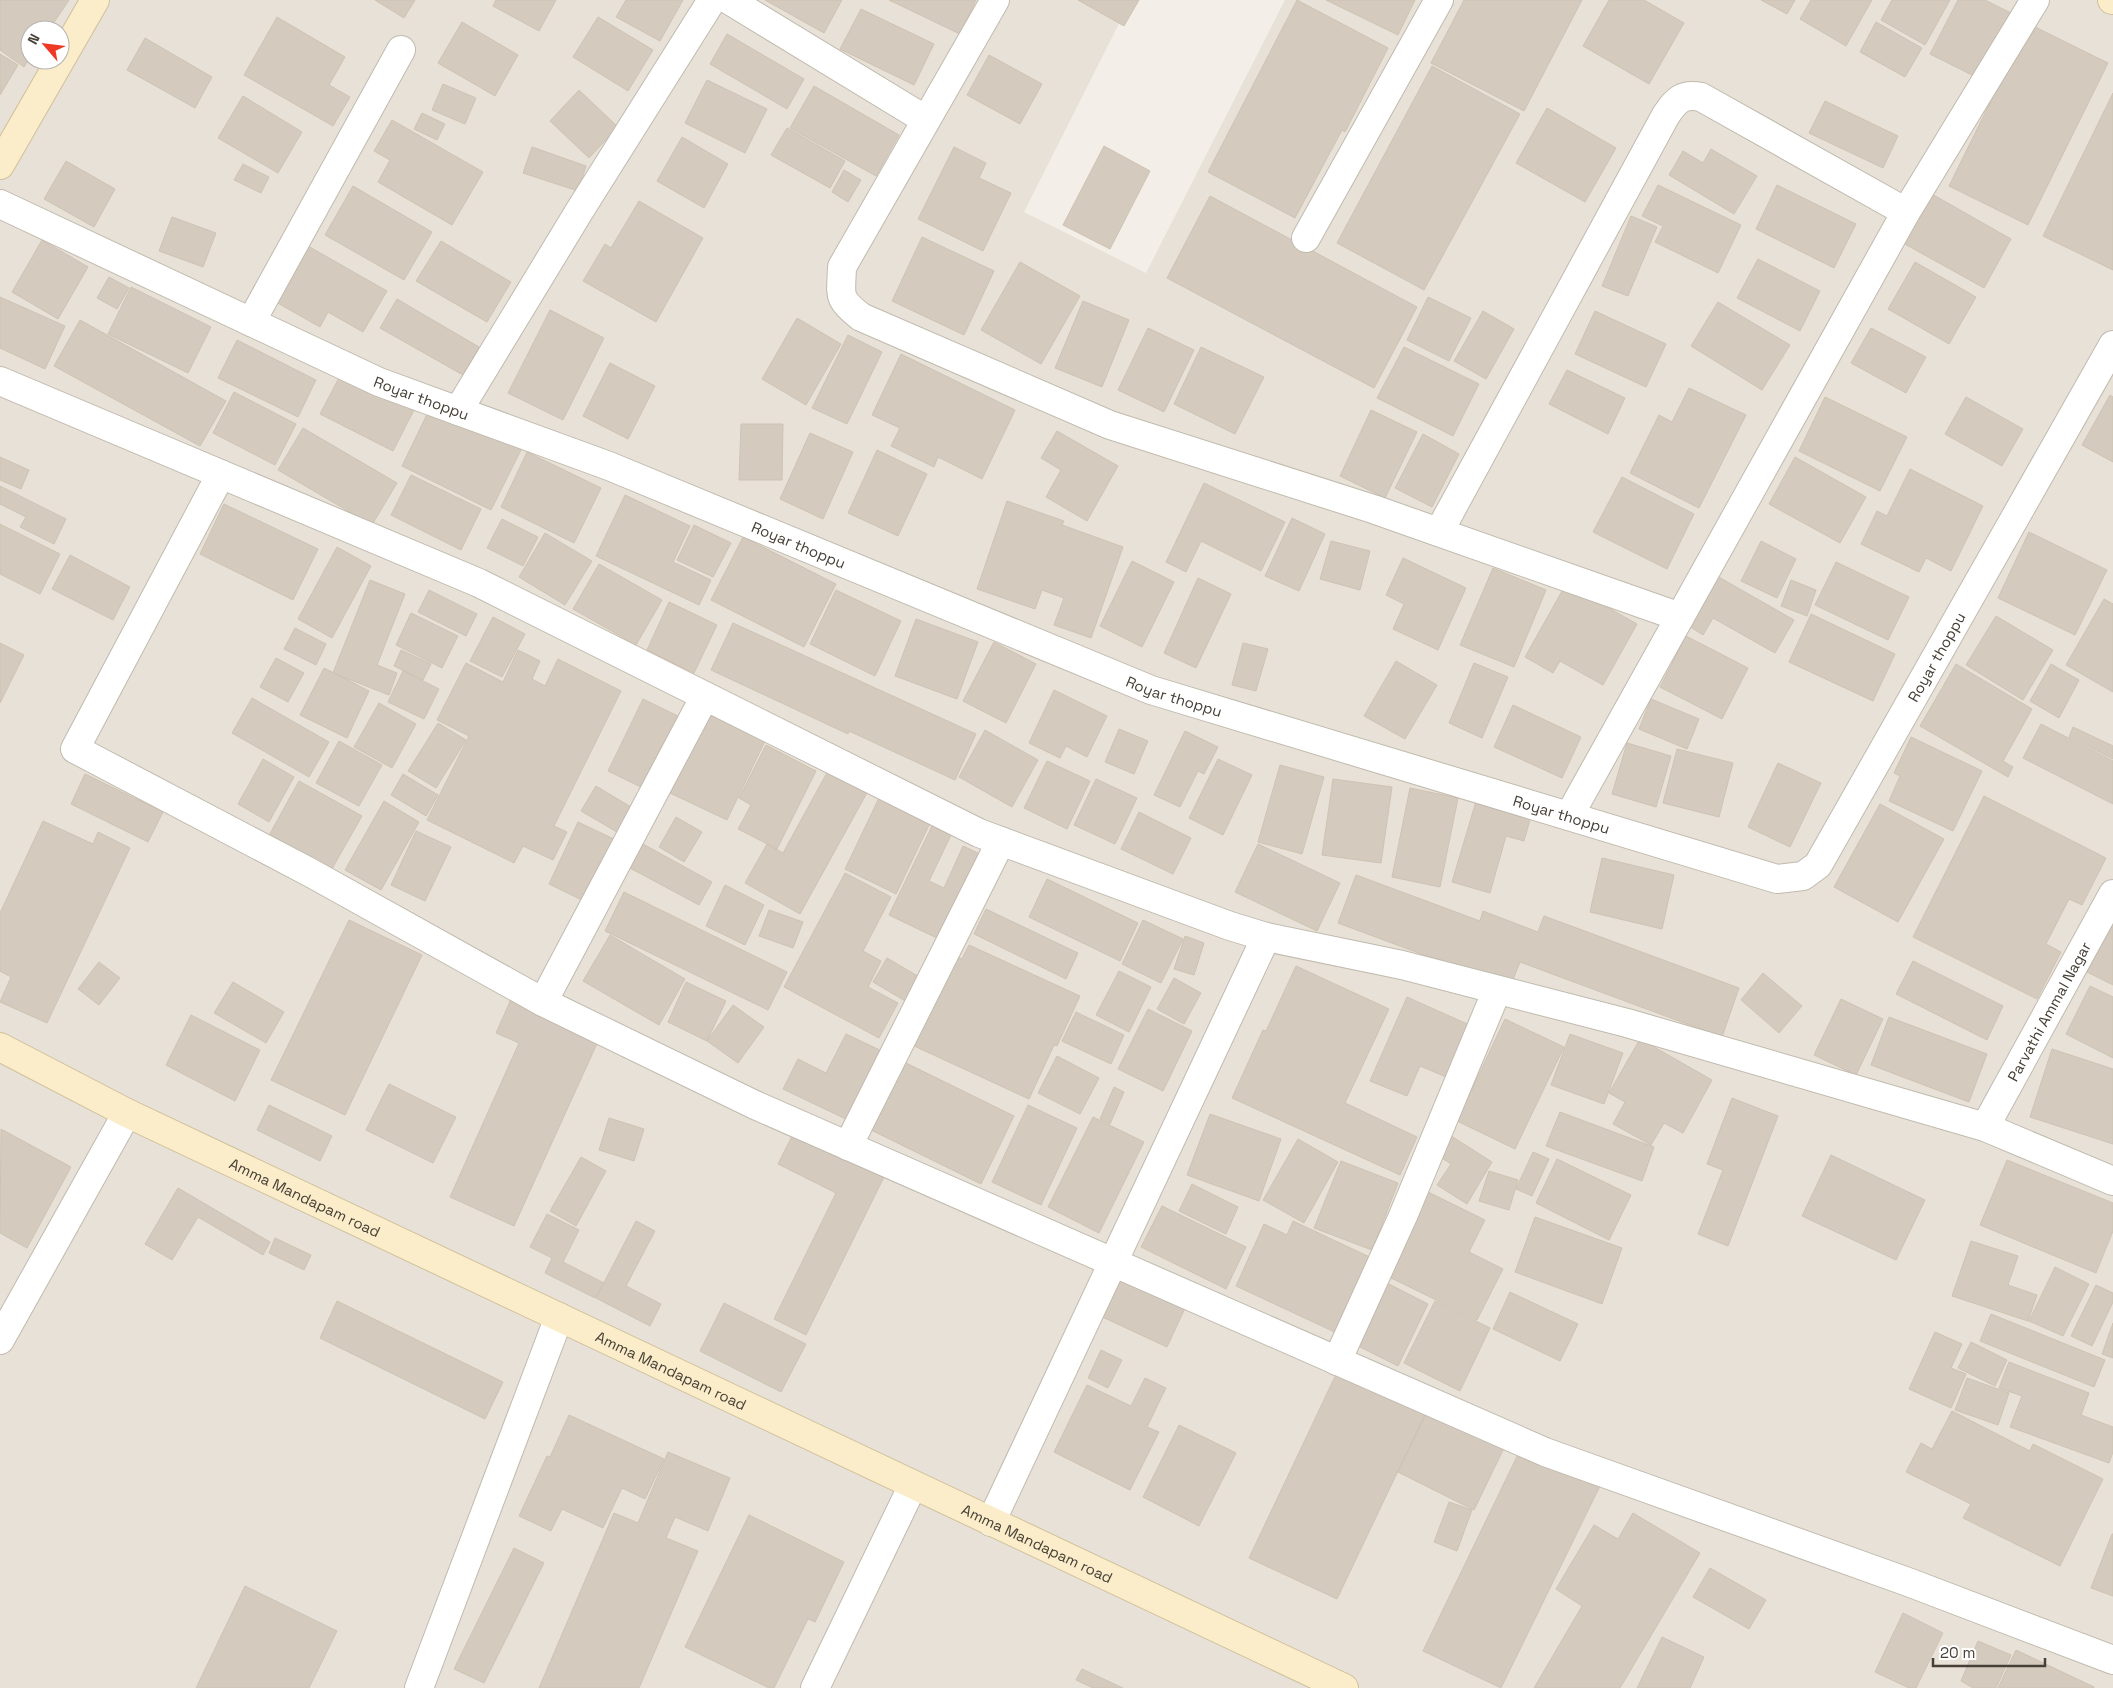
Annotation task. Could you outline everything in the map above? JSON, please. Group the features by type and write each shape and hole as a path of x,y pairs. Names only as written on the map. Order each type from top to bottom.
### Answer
{"main road":[{"path":"0,165 95,0"},
{"name":"Amma Mandapam road","path":"0,1047 127,1112 1344,1688"}],"street":[{"path":"458,411 712,0"},
{"path":"729,0 926,120"},
{"path":"995,0 842,267 841,292 844,303 861,317 1110,425 1373,509 1680,617"},
{"path":"1306,238 1439,0"},
{"path":"1569,816 1906,212 2034,0"},
{"path":"251,322 401,50"},
{"path":"1439,532 1666,115 1673,105 1683,97 1691,95 1701,97 1906,212"},
{"name":"Royar thoppu","path":"0,204 379,382 609,466 1151,690 1777,879 1803,876 1818,865 2113,346"},
{"path":"0,381 479,583 979,833 1000,841 1230,926 1266,937 1402,965 1626,1023 1985,1127 2113,1181"},
{"path":"221,474 75,749 311,873 543,1002 755,1104 848,1146 1545,1452 1908,1582 2113,1660"},
{"path":"543,1002 705,696"},
{"path":"848,1146 1000,841"},
{"name":"Parvathi Ammal Nagar","path":"1985,1127 2113,894"},
{"path":"990,1522 1266,937"},
{"path":"1337,1361 1403,1216 1496,990"},
{"path":"0,1340 127,1112"},
{"path":"419,1688 559,1317"},
{"path":"815,1688 913,1484"}],"shaded area":[{"path":"0,0 1131,0 1024,212 1146,273 1285,0 2113,0 2113,1688 0,1688"}],"building":[{"path":"0,0 69,0 56,20 20,20 20,64 0,50"},
{"path":"375,0 415,0 404,18"},
{"path":"496,0 556,0 539,31 493,6"},
{"path":"626,0 683,0 660,41 616,17"},
{"path":"765,0 842,0 824,33"},
{"path":"889,0 976,0 960,34"},
{"path":"1078,0 1139,0 1124,26"},
{"path":"1297,0 1388,48 1345,132 1342,130 1295,218 1208,172"},
{"path":"1326,0 1415,0 1398,35"},
{"path":"1464,0 1582,0 1524,111 1431,63"},
{"path":"1609,0 1644,0 1684,23 1649,84 1583,46"},
{"path":"1761,0 1795,0 1787,14"},
{"path":"1811,0 1872,0 1846,46 1800,19"},
{"path":"1892,0 1950,0 1925,45 1881,20"},
{"path":"1958,0 1985,0 2013,14 1980,79 1930,54"},
{"path":"861,9 934,44 914,85 840,49"},
{"path":"277,17 345,57 329,85 350,97 333,126 244,75"},
{"path":"598,17 653,50 628,91 573,57"},
{"path":"462,22 518,55 495,96 438,63"},
{"path":"1876,22 1922,48 1905,77 1860,52"},
{"path":"2029,24 2108,63 2028,225 1949,186"},
{"path":"727,34 804,79 787,109 710,64"},
{"path":"145,38 212,77 195,108 127,70"},
{"path":"0,54 18,65 0,95"},
{"path":"989,55 1042,84 1020,124 967,95"},
{"path":"1432,66 1520,114 1424,290 1337,243"},
{"path":"707,80 767,109 745,153 685,123"},
{"path":"443,84 476,98 465,124 432,110"},
{"path":"814,86 899,135 876,176 790,128"},
{"path":"579,90 618,127 589,158 550,121"},
{"path":"2113,93 2113,270 2043,236"},
{"path":"243,96 302,132 278,173 218,138"},
{"path":"1825,101 1898,136 1883,168 1809,133"},
{"path":"1547,108 1616,148 1585,202 1516,163"},
{"path":"422,113 445,124 437,140 414,129"},
{"path":"392,120 483,172 452,225 378,182 390,160 374,151"},
{"path":"787,128 845,161 830,188 771,155"},
{"path":"682,137 728,164 704,208 657,181"},
{"path":"1104,146 1150,171 1110,249 1063,225"},
{"path":"532,147 586,166 578,191 523,173"},
{"path":"954,147 986,163 979,178 1011,193 983,251 918,219"},
{"path":"1711,149 1757,176 1734,214 1669,175 1683,151 1703,163"},
{"path":"66,161 115,189 94,227 44,199"},
{"path":"243,164 269,177 261,193 234,180"},
{"path":"844,170 861,180 848,202 832,192"},
{"path":"1658,185 1741,225 1718,273 1655,242 1663,226 1642,216"},
{"path":"1777,185 1856,224 1834,268 1756,229"},
{"path":"353,186 432,232 404,280 325,235"},
{"path":"1930,193 2011,239 1984,288 1903,243"},
{"path":"1210,196 1417,307 1374,388 1167,278"},
{"path":"639,201 703,238 656,322 583,281 605,244 611,248"},
{"path":"1631,216 1657,227 1628,296 1602,286"},
{"path":"172,217 216,233 203,267 159,251"},
{"path":"922,237 994,271 964,335 892,301"},
{"path":"42,240 88,267 58,319 12,292"},
{"path":"441,241 511,282 487,322 416,281"},
{"path":"308,246 387,291 363,332 328,312 320,327 276,302"},
{"path":"1758,259 1820,291 1800,331 1737,298"},
{"path":"1020,262 1080,296 1041,364 981,330"},
{"path":"1915,262 1976,297 1949,344 1888,309"},
{"path":"109,277 129,288 117,309 97,298"},
{"path":"131,287 211,327 188,373 108,334"},
{"path":"0,297 65,326 45,369 0,348"},
{"path":"1428,297 1471,318 1449,361 1407,340"},
{"path":"397,299 479,347 463,375 380,328"},
{"path":"1083,301 1129,320 1102,387 1055,368"},
{"path":"1718,302 1790,345 1762,390 1691,346"},
{"path":"550,310 604,338 563,420 508,393"},
{"path":"1483,311 1514,329 1486,379 1454,361"},
{"path":"1595,311 1666,344 1646,387 1575,354"},
{"path":"797,318 841,344 806,405 762,379"},
{"path":"80,320 226,401 200,446 54,366"},
{"path":"1148,328 1194,350 1164,412 1118,390"},
{"path":"1871,328 1926,357 1906,393 1851,363"},
{"path":"848,335 882,352 847,424 812,408"},
{"path":"237,340 316,380 298,417 218,378"},
{"path":"1201,347 1264,377 1235,434 1174,404"},
{"path":"1404,347 1479,384 1453,436 1377,398"},
{"path":"901,354 1015,410 982,479 938,457 934,467 891,446 900,428 872,415"},
{"path":"610,363 655,386 628,439 583,416"},
{"path":"1567,370 1625,398 1608,434 1549,404"},
{"path":"341,374 414,410 393,451 320,414"},
{"path":"1689,388 1746,415 1699,508 1630,473 1659,415 1672,422"},
{"path":"234,392 296,424 275,465 213,433"},
{"path":"2110,395 2113,397 2113,462 2082,445"},
{"path":"1825,397 1907,437 1880,491 1799,451"},
{"path":"1966,397 2023,429 2002,466 1945,434"},
{"path":"432,404 522,448 491,510 402,466"},
{"path":"1371,410 1417,432 1385,498 1340,476"},
{"path":"741,424 783,424 782,480 739,480"},
{"path":"303,428 397,483 372,525 278,470"},
{"path":"1057,431 1118,466 1087,521 1046,497 1061,470 1041,458"},
{"path":"810,433 853,452 823,519 780,499"},
{"path":"1423,434 1459,454 1432,507 1395,488"},
{"path":"877,450 927,474 898,536 848,513"},
{"path":"527,452 601,488 574,543 501,507"},
{"path":"0,457 29,470 21,489 0,480"},
{"path":"1795,457 1866,497 1840,543 1769,504"},
{"path":"1910,469 1983,506 1951,571 1926,558 1919,572 1861,544 1877,511 1887,516"},
{"path":"411,475 481,509 461,550 391,515"},
{"path":"1622,477 1694,514 1667,569 1593,532"},
{"path":"1204,483 1285,522 1261,571 1201,541 1186,572 1166,562"},
{"path":"0,486 66,519 54,544 20,527 26,517 0,504"},
{"path":"625,495 690,526 673,562 711,580 699,605 596,556"},
{"path":"1007,501 1064,521 1062,525 1123,547 1091,638 1054,625 1064,598 1042,590 1035,609 977,589"},
{"path":"224,504 318,549 293,600 200,554"},
{"path":"1292,518 1325,534 1299,591 1265,576"},
{"path":"502,519 538,537 523,566 487,548"},
{"path":"0,524 60,554 40,594 0,574"},
{"path":"694,525 731,543 713,577 677,560"},
{"path":"2029,532 2107,570 2075,635 1998,598"},
{"path":"545,533 592,561 565,605 519,577"},
{"path":"743,537 836,584 804,647 711,600"},
{"path":"1331,541 1370,551 1360,590 1320,579"},
{"path":"1761,541 1796,559 1777,598 1741,581"},
{"path":"337,547 371,566 332,638 298,619"},
{"path":"70,555 130,587 113,620 52,589"},
{"path":"1403,558 1466,588 1438,650 1393,629 1404,604 1386,595"},
{"path":"1132,561 1174,582 1142,647 1100,626"},
{"path":"1836,562 1909,597 1888,640 1815,605"},
{"path":"599,564 662,600 636,645 573,609"},
{"path":"1493,568 1546,590 1514,667 1460,645"},
{"path":"1717,576 1794,620 1775,653 1713,618 1703,635 1689,626"},
{"path":"1198,578 1231,594 1196,668 1164,653"},
{"path":"370,580 405,594 377,665 397,673 389,695 333,673"},
{"path":"1791,580 1816,590 1807,616 1781,606"},
{"path":"1566,584 1637,624 1603,685 1560,661 1553,673 1525,657"},
{"path":"429,590 477,614 466,636 418,612"},
{"path":"836,590 901,621 875,676 810,644"},
{"path":"2104,599 2113,604 2113,692 2066,665"},
{"path":"669,602 717,625 694,673 647,650"},
{"path":"411,613 458,636 442,668 396,645"},
{"path":"1811,614 1895,654 1873,701 1789,662"},
{"path":"1996,616 2053,650 2023,700 1966,665"},
{"path":"493,617 525,634 502,677 470,661"},
{"path":"916,619 978,642 957,699 895,676"},
{"path":"733,623 976,734 955,780 849,731 848,734 711,670"},
{"path":"295,628 326,644 316,665 284,649"},
{"path":"1686,636 1748,668 1722,719 1660,687"},
{"path":"994,642 1036,664 1006,723 963,701"},
{"path":"0,643 24,655 0,703"},
{"path":"1243,643 1268,649 1256,691 1232,685"},
{"path":"401,650 431,664 423,680 394,666"},
{"path":"518,650 540,661 532,679 545,686 558,659 621,691 554,826 567,832 553,860 523,846 514,863 427,820 469,736 437,720 466,663 503,682"},
{"path":"276,658 304,673 288,702 260,687"},
{"path":"1396,661 1437,685 1405,739 1364,716"},
{"path":"1474,663 1508,677 1482,738 1449,723"},
{"path":"1956,664 2032,709 2003,761 2013,767 2008,777 1920,726"},
{"path":"2051,664 2079,680 2059,718 2030,701"},
{"path":"324,668 369,691 347,738 300,715"},
{"path":"403,671 439,689 424,719 388,702"},
{"path":"1054,690 1107,716 1087,757 1066,746 1060,758 1029,743"},
{"path":"252,698 329,742 309,777 232,733"},
{"path":"643,699 684,719 649,791 608,771"},
{"path":"1651,699 1699,719 1687,749 1639,729"},
{"path":"379,703 416,724 392,768 354,747"},
{"path":"1513,705 1581,737 1562,778 1494,747"},
{"path":"707,714 765,741 727,820 670,793"},
{"path":"438,723 466,740 436,788 408,771"},
{"path":"2041,724 2113,761 2113,804 2023,758"},
{"path":"2073,727 2113,746 2113,759 2069,737"},
{"path":"1119,729 1148,741 1134,774 1105,762"},
{"path":"985,730 1038,760 1012,807 959,777"},
{"path":"1185,731 1218,747 1204,774 1198,771 1180,807 1154,795"},
{"path":"1911,737 1982,771 1953,831 1889,801 1900,776 1894,773"},
{"path":"339,741 382,765 359,806 316,783"},
{"path":"1627,743 1671,756 1656,807 1612,794"},
{"path":"766,745 816,771 777,849 738,829 751,805 739,798"},
{"path":"1677,749 1733,763 1719,817 1663,803"},
{"path":"263,759 294,777 269,822 238,804"},
{"path":"1218,759 1252,775 1223,835 1189,818"},
{"path":"1047,761 1090,781 1067,829 1024,808"},
{"path":"1778,763 1821,783 1790,847 1748,827"},
{"path":"1280,765 1324,777 1302,854 1258,842"},
{"path":"829,769 868,791 800,914 745,883 767,844 783,853"},
{"path":"85,774 163,812 148,842 71,804"},
{"path":"403,774 438,795 426,816 391,795"},
{"path":"1096,779 1137,798 1115,844 1074,825"},
{"path":"1333,779 1392,787 1381,863 1322,855"},
{"path":"299,781 362,816 329,874 267,839"},
{"path":"596,786 636,810 622,835 581,811"},
{"path":"1410,788 1458,798 1440,887 1392,877"},
{"path":"880,796 931,821 896,894 845,869"},
{"path":"1984,796 2106,858 2082,905 2069,899 2046,944 2061,952 2037,999 1913,937"},
{"path":"1477,798 1532,813 1524,841 1506,836 1490,893 1452,882"},
{"path":"384,801 419,822 381,890 345,870"},
{"path":"1880,804 1944,839 1898,922 1834,887"},
{"path":"1139,812 1191,838 1173,874 1121,849"},
{"path":"676,817 702,832 684,862 659,847"},
{"path":"43,821 93,844 98,832 130,848 47,1023 0,1002 11,977 0,971 0,913"},
{"path":"578,822 620,842 590,904 549,884"},
{"path":"932,826 951,835 929,881 944,888 963,846 984,856 943,941 889,915"},
{"path":"416,831 451,847 425,901 391,885"},
{"path":"643,844 712,882 699,905 630,868"},
{"path":"1258,844 1340,883 1317,931 1235,892"},
{"path":"1602,858 1674,875 1662,929 1590,912"},
{"path":"845,873 891,897 863,951 881,961 868,987 898,1003 879,1038 784,987"},
{"path":"1356,875 1480,921 1483,911 1538,932 1544,916 1739,988 1722,1037 1520,962 1510,987 1338,923"},
{"path":"1047,879 1138,923 1120,961 1029,917"},
{"path":"725,885 764,905 745,945 706,926"},
{"path":"624,892 787,972 768,1010 605,931"},
{"path":"986,909 1078,953 1066,979 974,934"},
{"path":"769,910 803,922 793,948 759,936"},
{"path":"349,920 422,955 345,1115 271,1080"},
{"path":"1143,920 1183,939 1161,983 1122,964"},
{"path":"2111,926 2113,927 2113,985 2087,972"},
{"path":"610,935 685,979 659,1025 583,981"},
{"path":"1185,936 1204,943 1194,975 1174,969"},
{"path":"969,945 1080,996 1057,1046 1054,1045 1029,1099 912,1045 954,955 962,959"},
{"path":"887,958 921,978 907,1002 873,982"},
{"path":"1913,961 2003,1006 1987,1040 1896,994"},
{"path":"99,962 120,978 99,1005 78,989"},
{"path":"1296,966 1389,1009 1345,1103 1417,1137 1400,1175 1232,1098 1263,1030 1266,1031"},
{"path":"1119,971 1151,987 1129,1032 1096,1015"},
{"path":"1763,973 1802,1006 1779,1033 1741,1000"},
{"path":"1174,978 1201,993 1184,1024 1157,1009"},
{"path":"233,982 284,1012 266,1043 214,1013"},
{"path":"686,982 726,1001 707,1041 668,1022"},
{"path":"2090,986 2113,997 2113,1058 2066,1034"},
{"path":"512,997 600,1037 514,1226 450,1197 519,1043 496,1033"},
{"path":"1407,997 1474,1027 1451,1079 1420,1066 1407,1096 1370,1081"},
{"path":"1841,999 1883,1019 1856,1075 1814,1055"},
{"path":"733,1005 764,1027 738,1063 707,1041"},
{"path":"1148,1009 1192,1031 1163,1091 1118,1069"},
{"path":"1076,1012 1124,1035 1111,1064 1062,1041"},
{"path":"191,1015 260,1050 235,1101 166,1065"},
{"path":"1889,1017 1987,1054 1969,1102 1871,1065"},
{"path":"1505,1019 1564,1047 1515,1149 1457,1121"},
{"path":"846,1034 886,1053 852,1122 783,1089 798,1059 826,1073"},
{"path":"1570,1034 1623,1053 1604,1104 1551,1085"},
{"path":"1640,1039 1712,1080 1683,1133 1664,1123 1651,1145 1613,1124 1625,1102 1609,1093"},
{"path":"2052,1049 2113,1069 2113,1144 2030,1117"},
{"path":"1057,1056 1099,1078 1080,1114 1038,1093"},
{"path":"902,1061 1014,1116 981,1184 869,1129"},
{"path":"389,1084 456,1117 433,1163 366,1130"},
{"path":"1114,1087 1124,1092 1110,1124 1100,1119"},
{"path":"1732,1098 1778,1116 1728,1246 1698,1234 1723,1170 1707,1164"},
{"path":"269,1105 332,1136 320,1161 257,1130"},
{"path":"1028,1105 1077,1128 1041,1205 992,1182"},
{"path":"1560,1112 1654,1147 1642,1181 1546,1146"},
{"path":"1210,1114 1281,1139 1259,1201 1187,1175"},
{"path":"1093,1117 1144,1142 1099,1233 1048,1207"},
{"path":"609,1118 644,1129 634,1161 599,1150"},
{"path":"1,1129 71,1167 27,1248 0,1233"},
{"path":"795,1130 885,1175 806,1335 774,1319 836,1193 778,1164"},
{"path":"1448,1134 1492,1162 1467,1204 1437,1185 1451,1164 1436,1154"},
{"path":"1298,1139 1338,1162 1304,1223 1263,1200"},
{"path":"1533,1152 1549,1159 1532,1196 1516,1189"},
{"path":"1831,1155 1925,1200 1896,1260 1802,1216"},
{"path":"581,1157 606,1171 576,1226 550,1211"},
{"path":"1557,1159 1631,1195 1609,1240 1536,1203"},
{"path":"2007,1160 2113,1203 2113,1231 2096,1273 1980,1225"},
{"path":"1341,1161 1398,1183 1372,1250 1314,1228"},
{"path":"1489,1171 1518,1180 1509,1210 1479,1201"},
{"path":"1192,1184 1238,1207 1226,1234 1179,1211"},
{"path":"178,1188 270,1242 263,1255 198,1217 172,1260 145,1244"},
{"path":"1426,1191 1485,1220 1469,1252 1503,1269 1477,1320 1385,1275"},
{"path":"1162,1206 1246,1247 1226,1289 1141,1247"},
{"path":"547,1214 579,1230 563,1262 604,1283 595,1298 545,1273 552,1258 530,1247"},
{"path":"1535,1217 1622,1248 1602,1304 1515,1272"},
{"path":"636,1221 655,1231 626,1286 661,1304 650,1326 596,1298"},
{"path":"1293,1221 1376,1260 1341,1335 1236,1286 1264,1224 1287,1235"},
{"path":"275,1238 311,1255 304,1270 269,1253"},
{"path":"1971,1241 2018,1256 2008,1285 2037,1295 2028,1321 1952,1296"},
{"path":"2055,1267 2089,1284 2063,1336 2029,1321"},
{"path":"1119,1272 1187,1304 1167,1347 1098,1315"},
{"path":"1383,1281 1428,1304 1398,1366 1352,1343"},
{"path":"2096,1285 2113,1293 2113,1302 2092,1346 2071,1336"},
{"path":"1510,1292 1578,1324 1560,1361 1493,1329"},
{"path":"337,1301 503,1382 485,1419 320,1338"},
{"path":"1435,1301 1490,1328 1460,1391 1404,1363"},
{"path":"724,1303 806,1344 781,1392 700,1351"},
{"path":"1991,1314 2105,1360 2094,1387 1980,1341"},
{"path":"2113,1323 2113,1358 2102,1354"},
{"path":"1935,1332 1962,1344 1951,1368 1966,1374 1951,1408 1909,1389"},
{"path":"1971,1342 2007,1360 1995,1386 1958,1368"},
{"path":"1101,1350 1122,1360 1108,1388 1088,1378"},
{"path":"2009,1362 2089,1393 2081,1415 2113,1427 2113,1452 2109,1463 2010,1427 2022,1396 1999,1388"},
{"path":"1340,1366 1428,1408 1337,1599 1249,1558"},
{"path":"1145,1378 1166,1388 1147,1427 1159,1432 1130,1490 1054,1452 1087,1385 1131,1406"},
{"path":"1967,1378 2009,1393 1998,1425 1955,1410"},
{"path":"1428,1410 1504,1448 1474,1510 1398,1472"},
{"path":"1952,1411 2030,1451 2033,1444 2103,1479 2060,1566 1963,1518 1971,1504 1906,1472 1921,1443 1932,1449"},
{"path":"569,1415 664,1459 645,1499 622,1488 603,1528 562,1509 551,1531 519,1516 547,1456 550,1457"},
{"path":"1179,1425 1236,1453 1199,1526 1143,1497"},
{"path":"1522,1446 1601,1484 1501,1688 1423,1651"},
{"path":"668,1452 730,1478 708,1531 675,1517 666,1538 698,1551 639,1688 539,1688 614,1513 638,1523"},
{"path":"1449,1502 1472,1510 1457,1551 1434,1542"},
{"path":"1633,1513 1700,1553 1620,1688 1534,1688 1582,1606 1556,1589 1594,1525 1618,1539"},
{"path":"749,1515 844,1562 815,1622 808,1619 774,1688 769,1688 685,1647"},
{"path":"2113,1534 2113,1596 2091,1588"},
{"path":"514,1548 544,1563 484,1683 454,1669"},
{"path":"1710,1568 1766,1600 1749,1629 1693,1597"},
{"path":"245,1586 337,1631 309,1688 196,1688"},
{"path":"1903,1613 1943,1633 1916,1688 1909,1688 1875,1672"},
{"path":"1662,1637 1704,1657 1690,1688 1637,1688"},
{"path":"1978,1641 2011,1655 1996,1688 1973,1688 1961,1681"},
{"path":"2016,1650 2094,1687 2094,1688 1998,1688"},
{"path":"1082,1669 1123,1688 1093,1688 1076,1680"}]}
